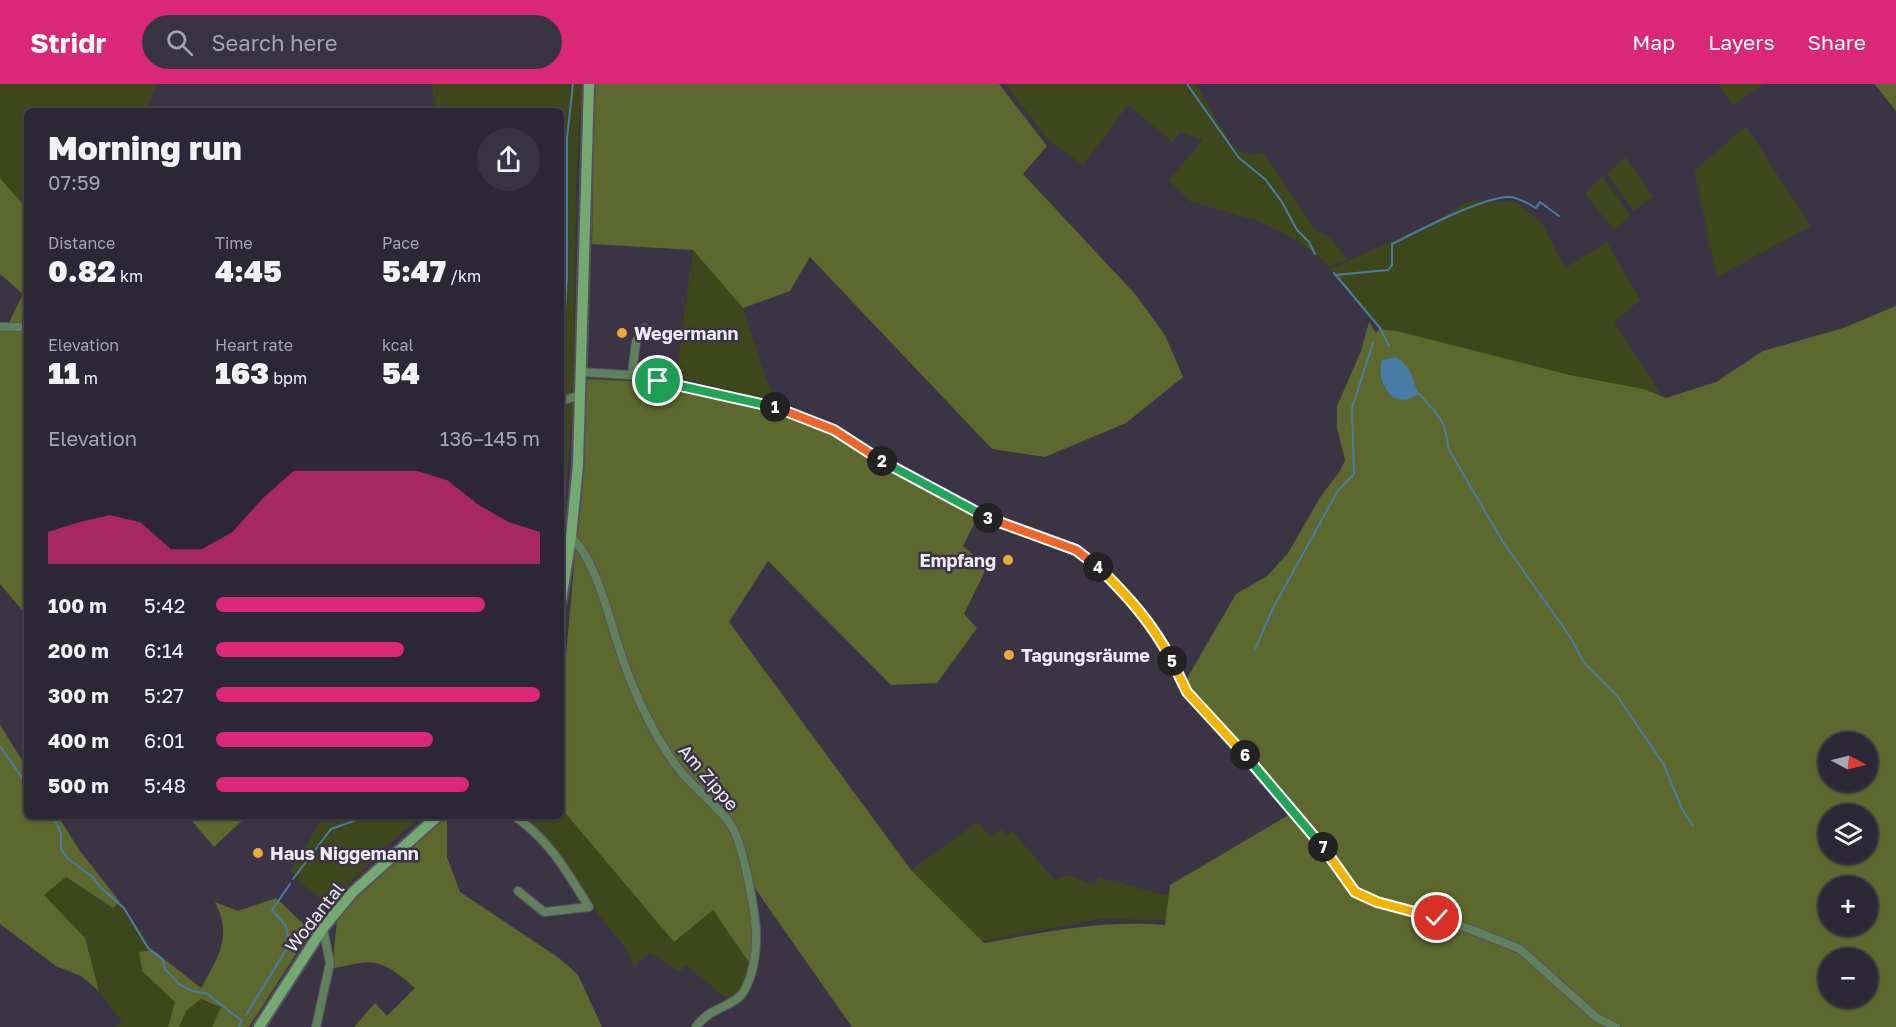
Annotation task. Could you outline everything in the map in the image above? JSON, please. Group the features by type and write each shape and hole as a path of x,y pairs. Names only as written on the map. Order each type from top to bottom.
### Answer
{"main road":[{"path":"564,582 571,537 581,394 589,84"},
{"name":"Wodantal","path":"259,1027 323,928 360,885 435,819"}],"street":[{"path":"0,327 24,327"},
{"path":"632,374 636,342 644,328"},
{"path":"581,372 632,374 750,400 814,421 834,430 894,469 985,516 1065,546 1087,558 1132,601 1158,636 1187,692 1244,753 1324,849 1355,892 1377,902 1467,928 1520,949 1597,1018 1616,1027"},
{"path":"564,400 581,394"},
{"name":"Am Zippe","path":"571,537 580,545 594,576 626,670 651,724 676,766 730,824 739,838 756,938 747,985 737,999 702,1018 696,1027"},
{"path":"518,819 536,831 551,847 589,907 544,912 518,891"},
{"path":"316,1027 330,963 323,928"}],"green space":[{"path":"0,84 158,84 146,108 24,108 24,206 0,178"},
{"path":"432,84 582,84 576,182 573,383 572,392 564,396 564,108 435,108"},
{"path":"595,84 999,84 1047,146 1023,174 1135,294 1165,335 1183,377 1126,423 1045,457 992,449 810,257 790,291 743,308 693,250 592,244"},
{"path":"1005,84 1196,84 1232,145 1250,156 1263,152 1314,229 1332,239 1347,260 1330,266 1298,241 1280,231 1255,220 1189,201 1169,180 1203,140 1180,132 1172,142 1128,105 1083,165 1049,141"},
{"path":"1718,84 1764,84 1733,105"},
{"path":"1875,84 1896,84 1896,111 1876,86"},
{"path":"1746,126 1811,226 1717,277 1694,171"},
{"path":"1625,157 1653,196 1634,211 1607,174"},
{"path":"1602,176 1630,216 1614,230 1585,194"},
{"path":"0,178 24,206 24,328 6,329 23,294 0,274"},
{"path":"1469,201 1516,202 1542,223 1565,268 1607,242 1640,300 1614,322 1661,394 1570,375 1397,331 1379,329 1330,269 1431,224"},
{"path":"693,250 743,308 766,379 781,407 745,394 676,377"},
{"path":"1896,306 1896,1027 852,1027 747,877 755,939 750,964 713,910 674,942 564,812 564,665 582,478 587,379 632,381 783,412 814,423 867,457 978,516 963,546 987,567 964,614 977,628 937,683 891,685 768,561 729,622 911,870 984,943 1096,926 1165,925 1170,885 1297,810 1200,704 1186,680 1236,594 1267,576 1288,553 1321,496 1340,471 1345,460 1337,428 1337,406 1361,351 1369,322 1376,333 1379,329 1397,331 1570,375 1643,389 1666,398 1716,382 1763,351 1843,328"},
{"path":"24,331 24,612 0,584 0,332"},
{"path":"569,401 573,404 564,510 564,404"},
{"path":"0,725 24,763 24,819 60,819 80,851 120,902 113,908 66,877 44,895 85,938 99,991 81,976 56,966 0,924"},
{"path":"564,812 674,942 713,910 750,965 739,994 729,1000 685,965 680,972 650,953 634,966 619,940 588,901 549,844 522,819 564,819"},
{"path":"191,819 244,819 214,847"},
{"path":"322,819 418,819 375,856 329,906 300,882 291,870"},
{"path":"443,819 447,819 447,857 460,892 559,958 578,975 602,1027 354,1027 375,1003 387,1016 415,988 394,971 377,963 359,963 332,969 337,920 371,881"},
{"path":"978,822 990,837 1001,829 1006,836 1012,831 1055,880 1068,875 1095,885 1098,877 1164,895 1169,894 1166,920 1100,919 981,941 911,870"},
{"path":"66,877 113,908 120,902 153,950 139,952 142,971 175,1002 168,1027 116,1027 122,1022 99,991 85,938 43,895"},
{"path":"276,898 311,931 249,1027 212,1027 221,1007 201,999 186,1011 179,1027 168,1027 175,1002 142,971 139,952 153,950 201,988 218,956 223,936 223,926 215,902 238,911"},
{"path":"200,999 221,1007 212,1027 179,1027 186,1011"}],"water":[{"path":"1395,357 1405,364 1411,373 1419,394 1406,400 1393,398 1382,380 1380,371 1382,360"}],"waterway":[{"path":"564,326 567,278 567,138 573,84"},
{"path":"1187,84 1239,158 1265,179 1315,254"},
{"path":"1335,275 1388,270 1392,265 1392,244 1451,215 1499,198 1517,198 1536,208 1540,202 1559,216"},
{"path":"1334,273 1380,328 1389,346"},
{"path":"1255,650 1272,610 1337,492 1354,474 1352,408 1373,343"},
{"path":"1419,394 1443,423 1448,448 1503,542 1571,638 1584,663 1618,697 1664,765 1682,809 1693,826"},
{"path":"0,746 24,781"},
{"path":"53,819 61,833 61,849 67,858 93,877 100,887 124,908 148,948 163,960 165,969 179,984 192,991 206,993 242,1021 239,1027"},
{"path":"293,879 331,829 359,819"},
{"path":"246,1015 289,945 286,926 272,910 290,884"}],"place":[{"name":"Wegermann","path":"622,333"},
{"name":"Empfang","path":"1008,560"},
{"name":"Tagungsräume","path":"1009,655"},
{"name":"Haus Niggemann","path":"258,853"}],"route":[{"path":"658,381 750,400 814,421 834,430 894,469 928,484 985,516 1020,531 1076,550 1097,566 1132,601 1158,636 1187,692 1244,753 1324,849 1355,892 1377,902 1437,918"}]}
